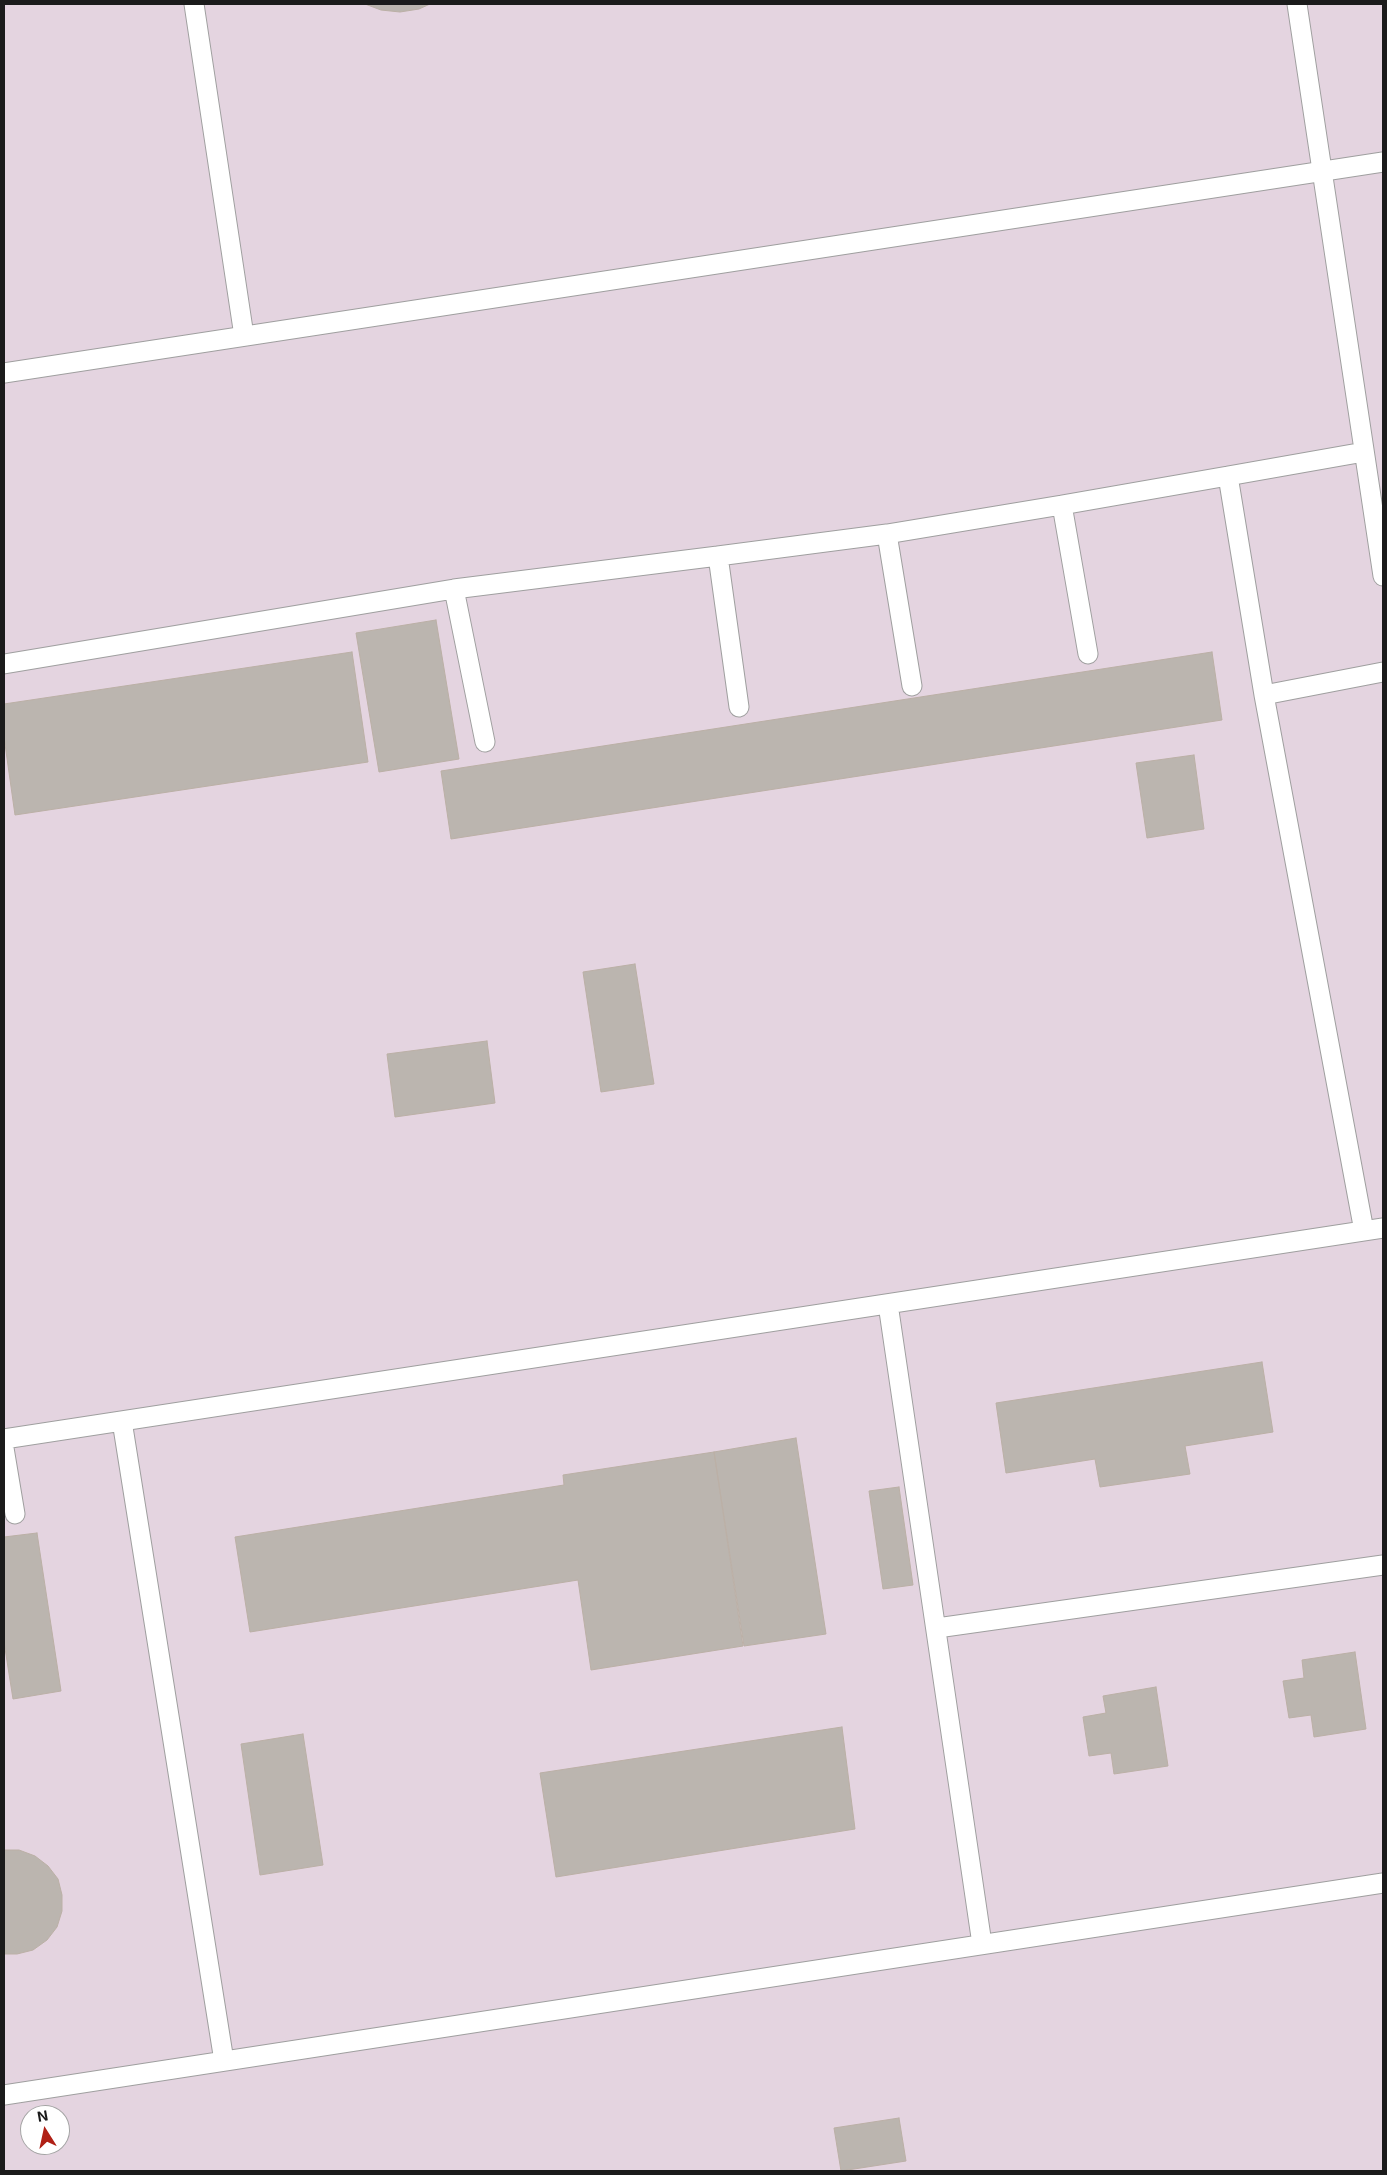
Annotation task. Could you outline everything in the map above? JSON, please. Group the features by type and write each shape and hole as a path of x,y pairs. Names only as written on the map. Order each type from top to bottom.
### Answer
{"lane":[{"path":"194,4 244,336"},
{"path":"1297,4 1364,452 1379,518 1383,576"},
{"path":"4,373 1383,162"},
{"path":"4,664 454,589 887,534 1364,452"},
{"path":"1228,476 1264,695 1364,1230"},
{"path":"1062,505 1088,654"},
{"path":"887,534 912,686"},
{"path":"718,556 739,707"},
{"path":"454,589 485,742"},
{"path":"1264,695 1383,672"},
{"path":"4,1439 1383,1228"},
{"path":"888,1304 982,1944"},
{"path":"122,1422 224,2061"},
{"path":"4,1448 15,1514"},
{"path":"937,1628 1383,1565"},
{"path":"4,2095 1383,1882"}],"shaded area":[{"path":"4,4 1383,4 1383,2171 4,2171"}],"building":[{"path":"365,4 430,4 419,9 400,12 381,10"},
{"path":"436,620 459,759 379,772 356,633"},
{"path":"352,652 368,762 15,815 4,737 4,704"},
{"path":"1212,652 1222,720 451,839 441,771"},
{"path":"1194,755 1204,829 1147,838 1136,763"},
{"path":"635,964 654,1084 601,1092 583,972"},
{"path":"487,1041 495,1103 395,1117 387,1054"},
{"path":"1262,1362 1273,1432 1185,1446 1190,1474 1100,1487 1095,1459 1006,1473 996,1403"},
{"path":"796,1438 826,1634 744,1646 714,1452"},
{"path":"714,1452 743,1646 591,1670 578,1580 250,1632 235,1537 564,1485 563,1475"},
{"path":"899,1487 913,1585 883,1589 869,1491"},
{"path":"37,1533 61,1691 13,1699 4,1642 4,1537"},
{"path":"1355,1652 1366,1729 1314,1737 1311,1715 1289,1718 1283,1681 1304,1678 1302,1660"},
{"path":"1156,1687 1168,1766 1114,1774 1111,1753 1089,1756 1083,1717 1106,1713 1103,1696"},
{"path":"842,1727 855,1829 556,1877 540,1773"},
{"path":"303,1734 323,1865 260,1875 241,1744"},
{"path":"4,1850 19,1850 35,1856 48,1866 58,1879 62,1895 62,1911 57,1927 47,1940 33,1950 17,1954 4,1954"},
{"path":"899,2118 906,2161 841,2171 834,2128"}]}
